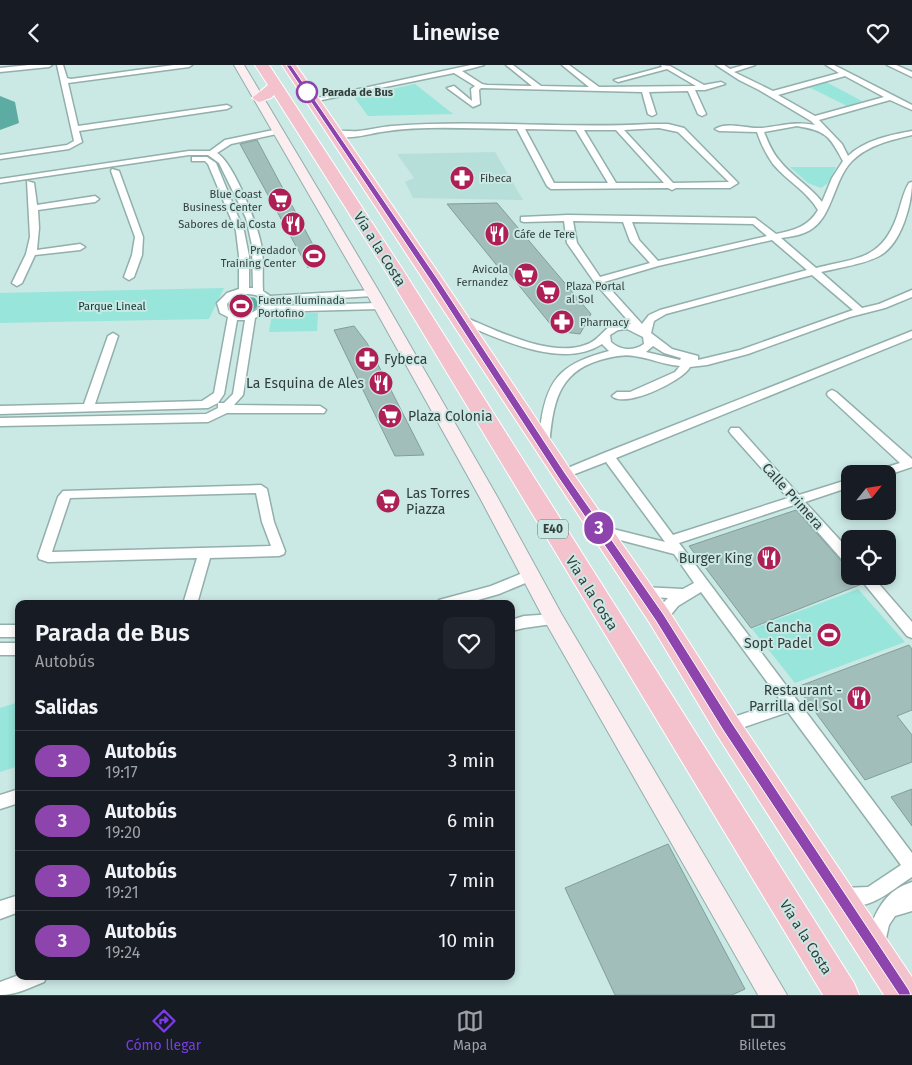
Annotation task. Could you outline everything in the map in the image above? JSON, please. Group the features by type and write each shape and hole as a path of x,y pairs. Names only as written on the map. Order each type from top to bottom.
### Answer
{"highway":[{"name":"Vía a la Costa","path":"262,65 271,98 394,270 842,995"},
{"name":"Vía a la Costa","path":"289,65 460,319 562,475 660,618 728,727 904,995"}],"street":[{"path":"0,70 49,65"},
{"path":"0,157 76,145 78,142 60,65"},
{"path":"63,80 69,77 165,65"},
{"path":"63,80 71,81 189,65"},
{"name":"Vía a la Costa","path":"239,65 271,98 278,131 489,498 554,619 773,995"},
{"path":"312,100 481,65"},
{"path":"509,65 541,89"},
{"path":"565,65 594,89"},
{"path":"720,65 741,79 762,88 811,118 839,145 847,161"},
{"path":"732,73 752,65"},
{"path":"822,65 912,108"},
{"path":"829,65 842,73"},
{"path":"890,65 912,75"},
{"path":"618,80 666,66 705,88"},
{"path":"463,69 471,75 469,78"},
{"path":"455,70 462,76 469,78 477,88 476,104 473,105 453,90 477,88 523,92 541,89 690,89 721,84"},
{"path":"772,94 842,73"},
{"path":"590,99 594,89"},
{"path":"690,89 702,114"},
{"path":"645,90 652,114"},
{"path":"719,129 760,129 797,124 811,118 891,97"},
{"path":"74,129 227,107"},
{"path":"797,124 822,128"},
{"path":"340,139 355,134 389,131 578,127 678,128 734,183 730,185 672,187 551,186 520,129"},
{"path":"578,127 614,187"},
{"path":"618,128 672,187"},
{"path":"760,129 771,155 805,186 818,201 822,209"},
{"path":"211,154 224,143 278,131"},
{"path":"340,139 359,139 389,131"},
{"path":"598,281 656,264 802,231 811,227 819,218 832,188 847,161 862,149 893,137 912,133"},
{"path":"839,145 862,149"},
{"path":"0,181 189,153 218,155 250,218 257,245 258,292 266,304"},
{"path":"0,187 200,158 207,159 212,163 240,231 244,256 244,291"},
{"path":"115,171 139,237 137,255 129,277"},
{"path":"17,283 32,253 34,239 30,183"},
{"path":"460,319 522,343 562,352 587,348 598,343 618,321 629,315 663,312 856,260 869,259 881,253 890,244 911,195 908,192 912,185"},
{"path":"805,186 819,189 832,188"},
{"path":"33,208 94,199"},
{"path":"228,203 242,201"},
{"path":"568,218 572,243 598,281 646,334 668,351 685,360"},
{"path":"524,219 751,220 759,223 860,311"},
{"path":"626,219 635,241 656,264"},
{"path":"32,253 80,247"},
{"path":"250,317 233,316 223,311 222,303 230,295 244,291 258,292"},
{"path":"890,303 912,293"},
{"path":"0,422 208,418 225,409 238,395 250,317 266,304 305,302 340,295 376,299"},
{"path":"340,295 341,306"},
{"path":"305,302 341,306 376,299"},
{"path":"543,446 552,393 564,374 574,366 590,359 621,352 637,353 662,360 719,358 744,352 795,332 860,311 890,303 912,301"},
{"path":"637,353 645,350 649,345 646,334 648,321 663,312"},
{"path":"0,409 204,405 220,393 233,316"},
{"path":"611,328 630,326 646,334"},
{"path":"562,475 912,334"},
{"path":"88,408 114,336"},
{"path":"604,338 608,346 621,352"},
{"path":"562,352 574,366"},
{"path":"662,360 670,369 668,379"},
{"path":"618,396 632,396 683,371 685,360"},
{"path":"832,394 911,463"},
{"path":"214,399 225,409 320,410"},
{"name":"Calle Primera","path":"735,431 841,550"},
{"path":"608,456 912,868 900,874 871,895 838,896"},
{"path":"896,468 911,463"},
{"path":"601,531 676,546 841,486"},
{"path":"261,489 268,522 279,551 205,553 44,556 64,497 68,494 261,489"},
{"path":"191,600 205,553"},
{"path":"458,600 494,590 530,575"},
{"path":"660,618 663,611 684,594 704,584"},
{"path":"872,585 912,632"},
{"path":"195,589 199,600"},
{"path":"642,592 684,594"},
{"path":"515,625 554,619"},
{"path":"0,631 15,631"},
{"path":"0,649 15,649"},
{"path":"728,727 792,704"},
{"path":"0,802 15,797"},
{"path":"878,955 877,938 881,923 899,897 912,890"},
{"path":"892,906 905,905 912,902"},
{"path":"0,909 15,904"},
{"path":"0,991 28,980"}],"shaded area":[{"path":"0,96 15,102 19,123 0,130"},
{"path":"495,152 523,200 413,198 405,182 414,178 397,154"},
{"name":"Fuente Iluminada Portofino","path":"245,296 255,298 258,303 254,310 240,314 228,312 225,304 229,299"}],"green space":[{"path":"826,82 863,101 847,106 809,87"},
{"path":"415,84 453,114 368,116 354,97"},
{"path":"790,167 836,167 828,183 821,188 808,183"},
{"name":"Parque Lineal","path":"224,288 209,319 0,323 0,293"},
{"path":"318,313 317,331 269,332 272,314"},
{"name":"Cancha Sopt Padel","path":"858,589 905,642 795,683 752,629"},
{"path":"15,703 15,767 0,772 0,708"}],"building":[{"name":"Blue Coast Business Center","path":"257,140 319,256 308,268 240,144"},
{"path":"497,203 591,314 580,334 556,331 508,272 503,273 447,204"},
{"name":"Plaza Colonia","path":"354,326 367,343 424,455 395,456 334,330"},
{"name":"Burger King","path":"796,510 841,561 841,585 859,585 751,628 689,546"},
{"name":"Restaurant - Parrilla del Sol","path":"909,645 912,649 912,710 897,716 912,735 912,762 865,780 797,687"},
{"path":"912,789 912,826 891,797"},
{"path":"668,844 745,989 732,995 615,995 565,888"}],"bus line":[{"name":"3","path":"289,65 435,281 562,475 660,618 728,727 904,995"}],"place":[{"name":"Parada de Bus","path":"307,92"},
{"name":"Fibeca","path":"462,178"},
{"name":"Blue Coast Business Center","path":"280,200"},
{"name":"Sabores de la Costa","path":"293,224"},
{"name":"Cáfe de Tere","path":"497,234"},
{"name":"Predador Training Center","path":"314,256"},
{"name":"Avicola Fernandez","path":"526,275"},
{"name":"Plaza Portal al Sol","path":"548,292"},
{"name":"Fuente Iluminada Portofino","path":"241,306"},
{"name":"Pharmacy","path":"562,322"},
{"name":"Fybeca","path":"367,359"},
{"name":"La Esquina de Ales","path":"381,383"},
{"name":"Plaza Colonia","path":"390,416"},
{"name":"Las Torres Piazza","path":"388,501"},
{"name":"Burger King","path":"769,558"},
{"name":"Cancha Sopt Padel","path":"829,635"},
{"name":"Restaurant - Parrilla del Sol","path":"859,698"}]}
